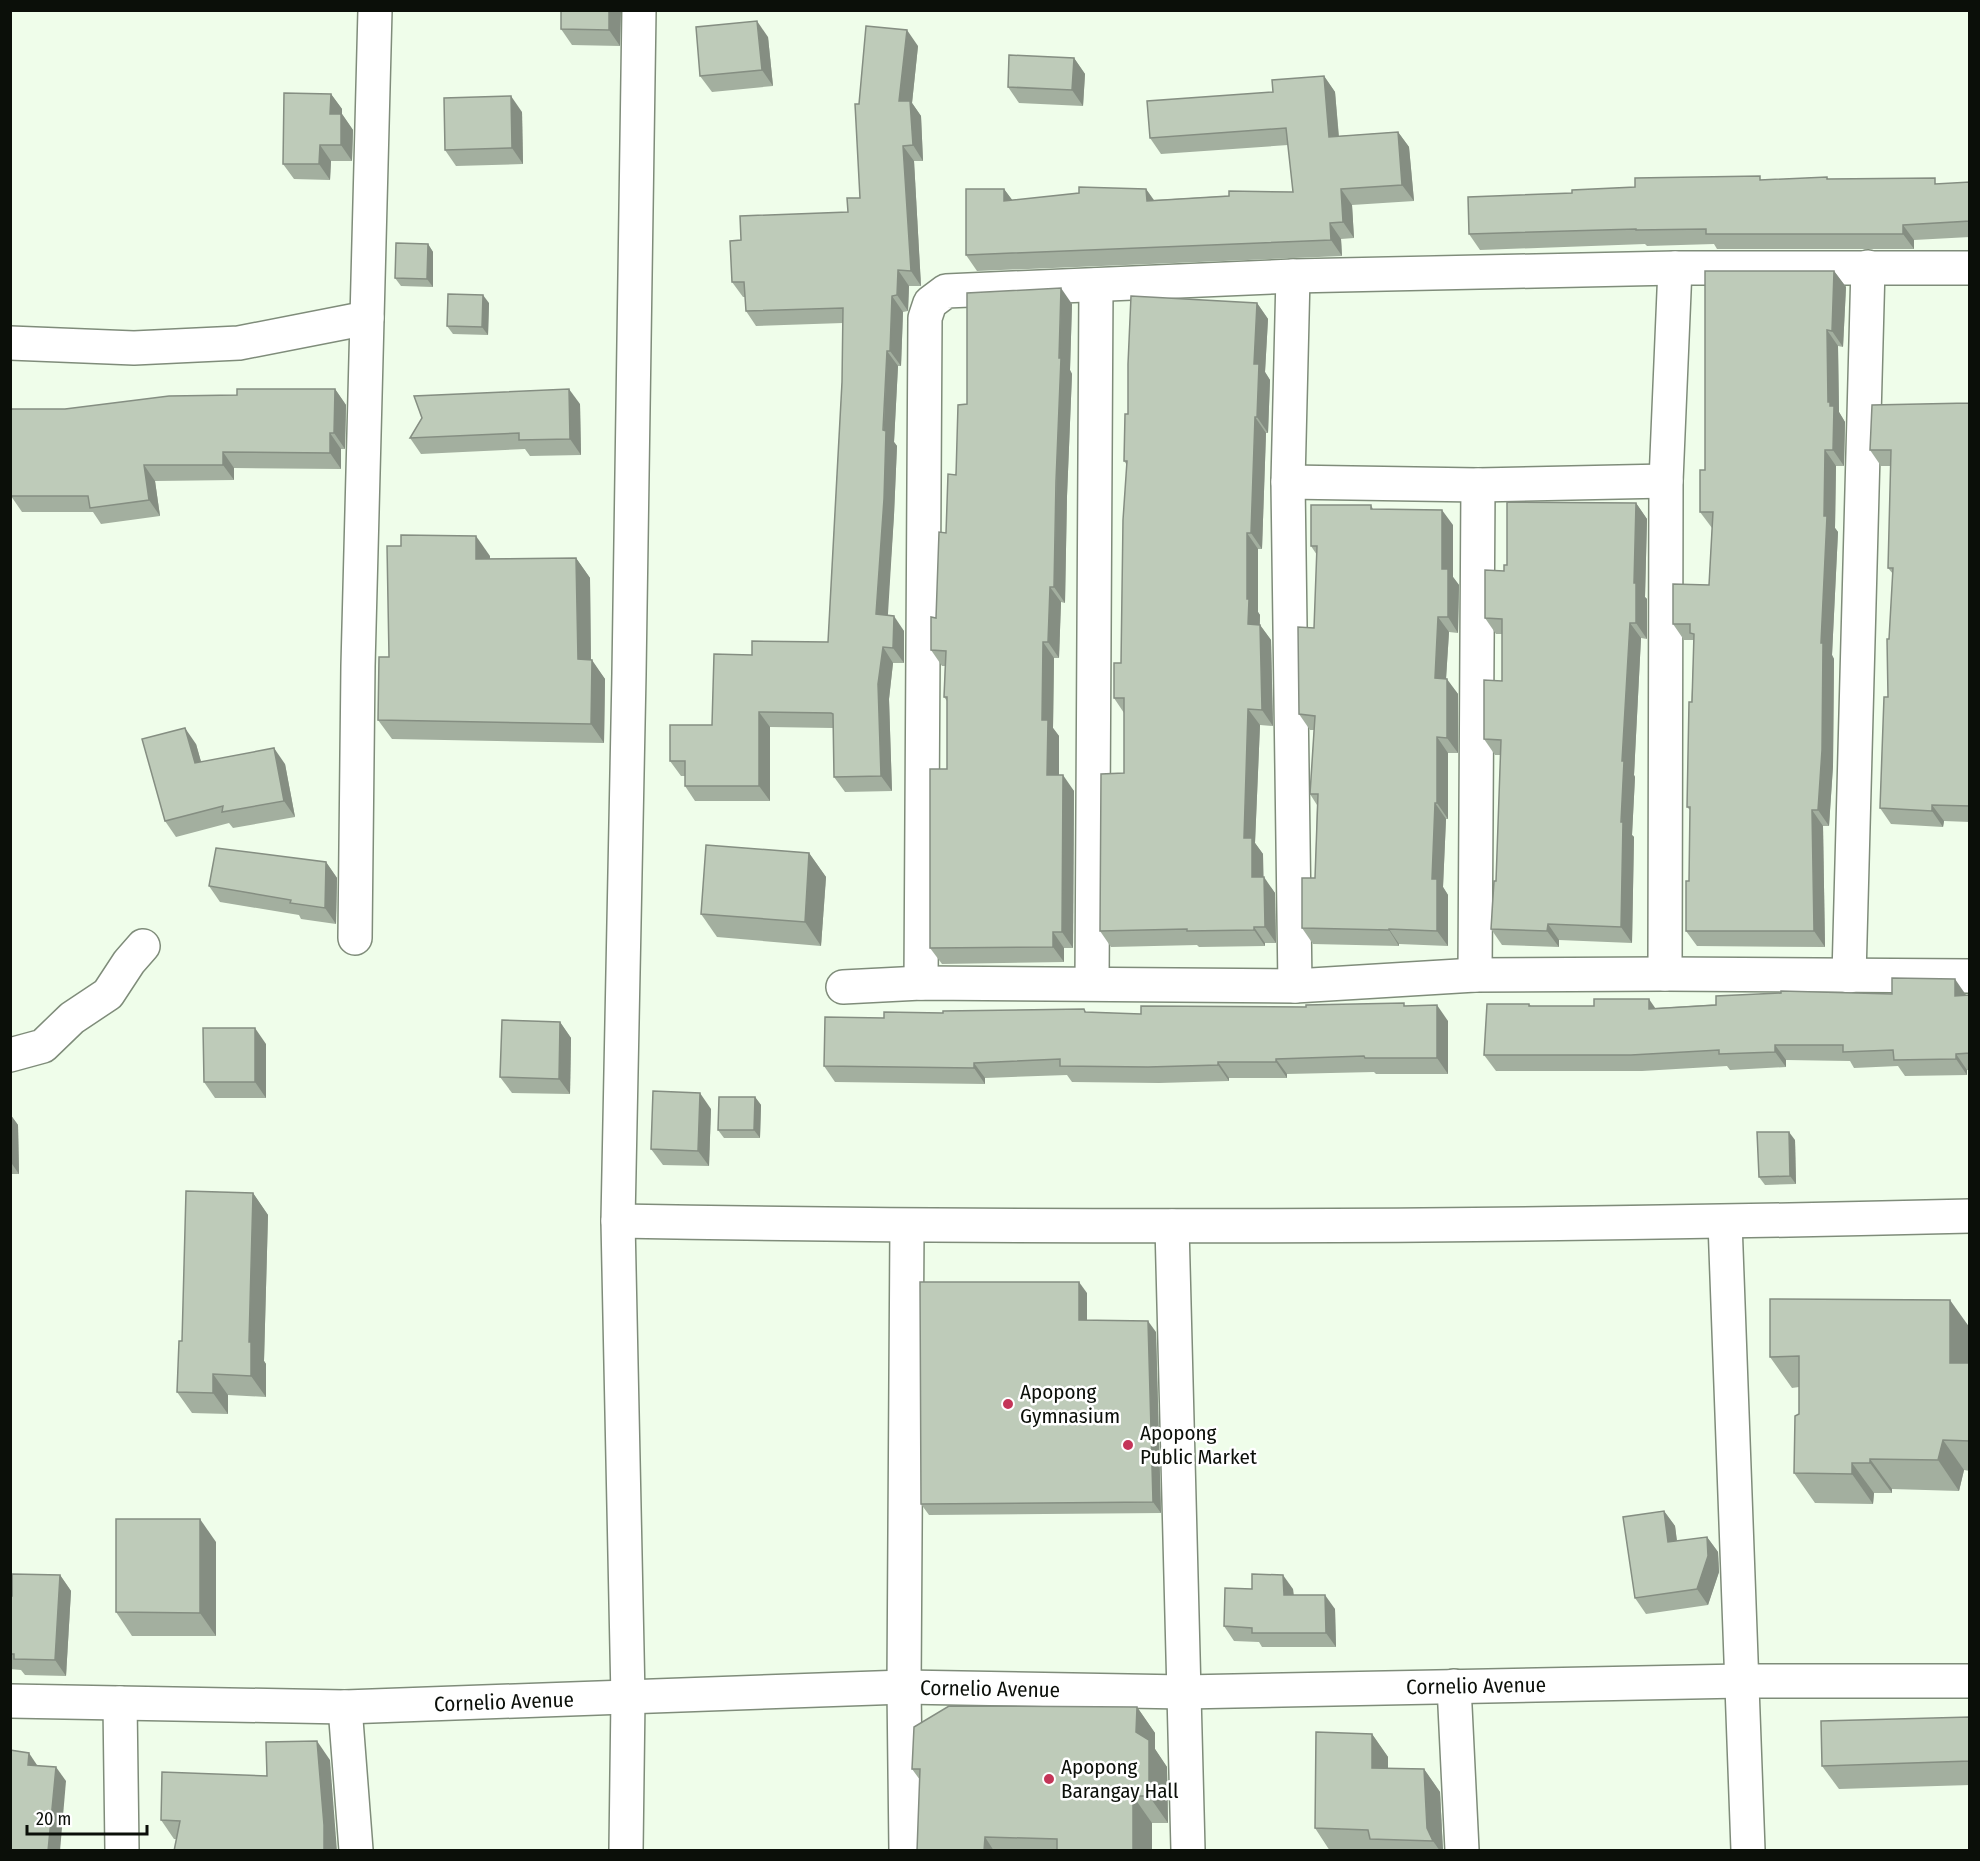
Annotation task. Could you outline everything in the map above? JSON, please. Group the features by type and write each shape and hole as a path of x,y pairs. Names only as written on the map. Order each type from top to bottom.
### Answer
{"street":[{"path":"355,938 358,666 375,10"},
{"path":"626,1851 628,1698 618,1221 639,10"},
{"path":"1850,976 1868,267"},
{"path":"921,983 926,318 930,303 946,291 1293,276 1676,268 1970,268"},
{"path":"1665,974 1666,481 1676,268"},
{"path":"1293,276 1288,482 1295,986"},
{"path":"1092,983 1096,285"},
{"path":"10,344 134,348 227,344 367,318"},
{"path":"1288,482 1478,485 1666,481"},
{"path":"1475,975 1478,485"},
{"path":"10,1055 43,1046 72,1018 108,994 129,962 143,946"},
{"path":"843,987 921,983 1295,986 1475,975 1970,976"},
{"path":"618,1221 907,1226 1172,1226 1725,1222 1970,1216"},
{"path":"1725,1222 1748,1851"},
{"path":"906,1851 904,1687 907,1226"},
{"path":"1172,1226 1188,1851"},
{"name":"Cornelio Avenue","path":"10,1701 345,1707 904,1687 1184,1692 1454,1686 1970,1681"},
{"path":"1454,1686 1462,1851"},
{"path":"120,1703 122,1851"},
{"path":"345,1707 356,1851"}],"building":[{"path":"561,10 609,10 609,30 561,29"},
{"path":"757,21 762,70 700,76 696,27"},
{"path":"866,26 907,30 899,101 910,101 913,145 903,146 911,271 898,270 897,295 892,296 890,351 887,351 883,430 886,431 884,499 876,614 894,616 893,648 883,647 878,684 881,776 834,777 833,714 759,712 759,786 685,786 685,761 670,761 670,725 712,725 714,654 752,655 752,641 828,642 842,382 843,308 746,311 744,282 732,282 730,241 741,240 740,216 848,212 847,198 860,198 855,104 859,104"},
{"path":"1009,55 1074,58 1072,90 1008,87"},
{"path":"1324,76 1329,137 1398,132 1402,185 1341,189 1343,222 1330,223 1331,240 966,255 966,189 1004,189 1004,201 1079,193 1079,187 1146,189 1147,201 1229,196 1229,191 1293,192 1286,128 1150,138 1147,101 1273,92 1272,80"},
{"path":"284,93 331,94 330,114 341,114 341,145 320,145 319,164 283,164"},
{"path":"511,96 512,148 445,150 444,98"},
{"path":"1760,176 1760,180 1827,177 1827,179 1935,178 1935,184 1970,182 1970,221 1903,225 1903,234 1706,234 1706,229 1636,229 1469,234 1468,197 1572,193 1572,190 1635,187 1635,178"},
{"path":"396,243 428,244 427,279 395,278"},
{"path":"1705,271 1834,271 1832,331 1827,330 1828,402 1830,406 1834,406 1833,450 1825,450 1824,516 1827,516 1821,643 1823,643 1822,750 1818,810 1812,810 1814,931 1686,931 1690,807 1687,807 1689,702 1692,702 1694,634 1690,633 1690,624 1673,624 1673,584 1709,585 1713,512 1700,512 1700,470 1705,470"},
{"path":"1061,288 1054,587 1050,587 1048,642 1043,642 1042,720 1048,720 1047,775 1063,775 1062,932 1053,932 1053,947 930,948 930,769 947,769 947,697 944,697 946,651 931,650 931,617 936,618 939,532 946,533 948,474 956,475 958,405 967,404 967,293"},
{"path":"448,294 483,295 482,327 447,326"},
{"path":"1131,296 1257,303 1254,364 1259,364 1251,533 1247,533 1247,599 1249,599 1248,624 1260,625 1262,710 1248,709 1244,838 1252,838 1252,877 1264,877 1265,927 1254,927 1254,930 1100,931 1101,774 1124,773 1124,698 1114,698 1114,663 1121,663 1123,520 1127,461 1124,461 1125,414 1128,414"},
{"path":"237,389 335,389 334,433 330,433 330,453 223,452 223,465 144,465 149,500 90,508 88,496 11,496 10,409 65,409 169,396 237,395"},
{"path":"569,389 570,439 519,440 519,433 410,438 422,418 414,396"},
{"path":"1969,400 1970,806 1932,805 1932,811 1880,808 1884,697 1888,697 1887,639 1889,639 1893,568 1888,568 1891,450 1870,450 1872,405 1969,403"},
{"path":"1507,502 1636,503 1634,583 1636,583 1636,623 1630,623 1622,761 1624,761 1621,822 1623,822 1621,927 1548,924 1547,931 1491,929 1494,881 1496,881 1501,740 1484,739 1484,680 1502,681 1502,619 1485,618 1485,570 1504,571 1504,565 1507,565"},
{"path":"1311,505 1371,505 1371,509 1442,510 1442,569 1448,569 1448,617 1438,617 1435,678 1447,679 1447,738 1437,737 1437,803 1435,803 1432,879 1437,879 1437,931 1302,928 1302,878 1315,878 1318,794 1310,794 1315,716 1299,714 1298,627 1314,628 1317,546 1311,546"},
{"path":"401,535 476,536 476,559 576,558 578,659 592,660 591,724 378,720 379,657 389,657 387,546 401,546"},
{"path":"185,728 195,763 274,748 284,801 222,812 223,806 165,821 142,739"},
{"path":"706,845 809,853 805,922 701,914"},
{"path":"216,848 326,862 325,908 209,886"},
{"path":"1892,978 1955,979 1955,996 1970,995 1970,1053 1956,1054 1956,1059 1894,1060 1893,1050 1843,1052 1843,1045 1775,1045 1775,1052 1719,1054 1719,1050 1631,1055 1484,1055 1487,1004 1594,1006 1594,999 1649,999 1649,1009 1716,1005 1716,996 1781,993 1781,991 1892,994"},
{"path":"1404,1003 1404,1006 1437,1005 1437,1058 1365,1058 1364,1056 1148,1067 1060,1066 1060,1059 974,1063 974,1068 824,1066 825,1017 884,1018 884,1012 943,1013 943,1011 1084,1009 1085,1012 1141,1014 1141,1006 1306,1007 1306,1005"},
{"path":"502,1020 560,1022 559,1079 500,1077"},
{"path":"203,1028 255,1028 255,1082 204,1082"},
{"path":"653,1091 700,1093 698,1151 651,1149"},
{"path":"719,1097 755,1097 754,1130 718,1130"},
{"path":"1757,1132 1789,1132 1790,1176 1759,1177"},
{"path":"186,1191 253,1193 249,1342 251,1342 251,1376 213,1374 213,1393 177,1392 179,1341 182,1341"},
{"name":"Apopong Gymnasium","path":"920,1282 1079,1282 1079,1320 1148,1321 1153,1502 921,1504"},
{"path":"1770,1299 1950,1300 1950,1363 1970,1363 1970,1441 1943,1440 1938,1460 1870,1459 1870,1463 1852,1463 1852,1474 1794,1473 1795,1416 1799,1414 1799,1356 1770,1357"},
{"path":"1664,1511 1668,1542 1707,1537 1708,1556 1697,1589 1635,1598 1623,1517"},
{"path":"116,1519 200,1519 200,1613 116,1612"},
{"path":"12,1574 60,1575 55,1660 14,1659 14,1654 10,1654"},
{"path":"1252,1574 1283,1575 1284,1595 1325,1595 1326,1633 1252,1633 1252,1628 1224,1626 1225,1588 1252,1589"},
{"name":"Apopong Barangay Hall","path":"949,1706 1137,1707 1136,1732 1149,1740 1149,1796 1133,1796 1133,1850 1057,1851 1057,1839 985,1837 984,1851 917,1851 920,1769 912,1769 914,1727"},
{"path":"1970,1717 1970,1761 1822,1766 1821,1721"},
{"path":"1316,1732 1372,1734 1372,1768 1424,1769 1427,1828 1433,1841 1370,1839 1368,1830 1315,1828"},
{"path":"317,1741 324,1851 174,1851 180,1821 161,1820 162,1772 267,1776 266,1742"},
{"path":"10,1750 29,1753 28,1765 56,1767 48,1851 10,1851"}],"place":[{"name":"Apopong Gymnasium","path":"1008,1404"},
{"name":"Apopong Public Market","path":"1128,1445"},
{"name":"Apopong Barangay Hall","path":"1049,1779"}]}
